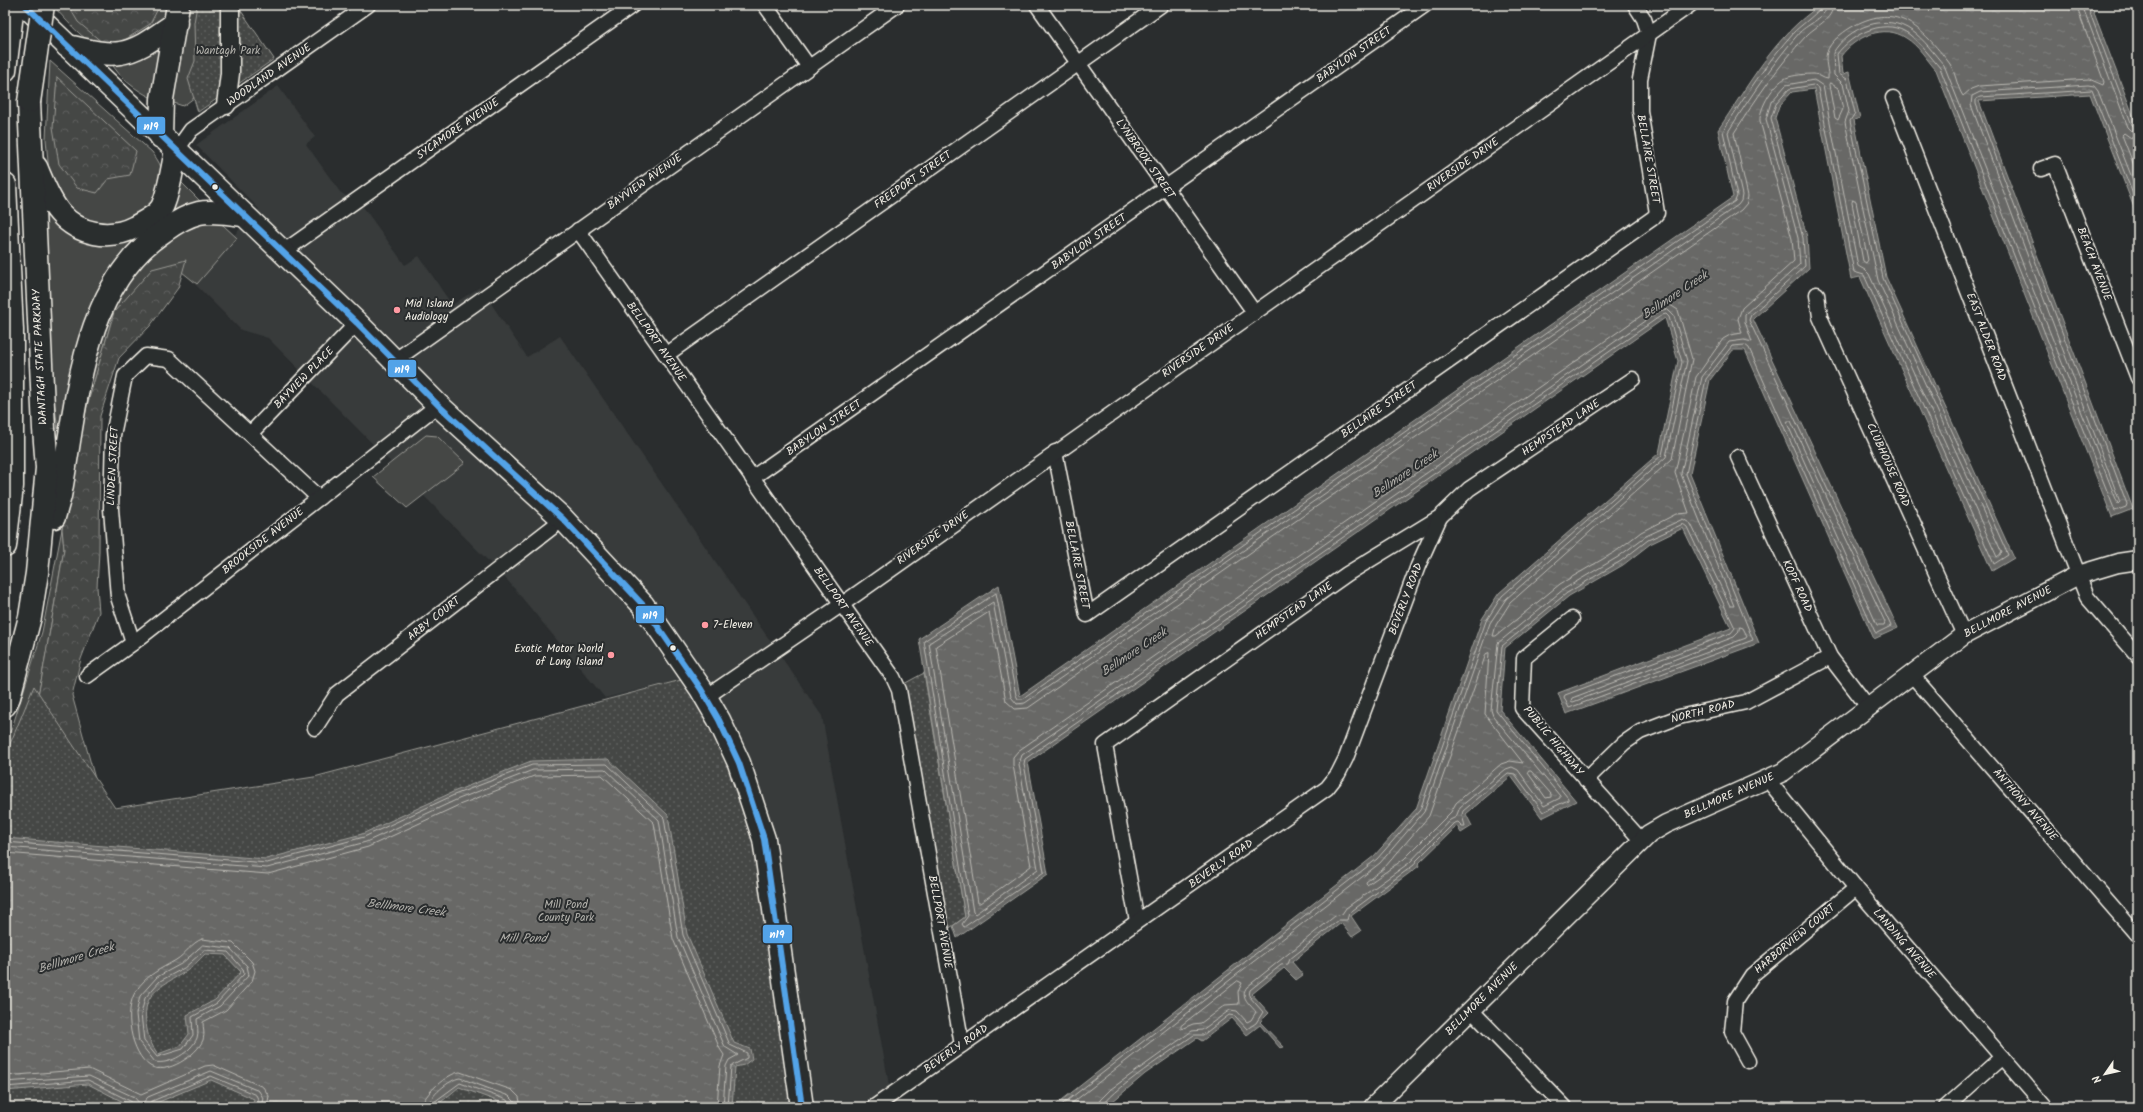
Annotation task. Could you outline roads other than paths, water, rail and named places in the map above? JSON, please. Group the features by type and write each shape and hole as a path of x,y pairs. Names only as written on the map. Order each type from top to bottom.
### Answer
{"main road":[{"path":"5,70 13,5"},
{"path":"24,5 357,323 438,406 563,519 643,605 706,697 719,720 738,763 764,839 802,1107"},
{"name":"WANTAGH STATE PARKWAY","path":"5,705 9,697 30,617 38,573 47,468 33,208 29,102 43,5"},
{"path":"67,46 98,52 120,54 141,46 177,14"},
{"path":"32,158 46,191 60,214 77,227 98,234 113,235 124,233 148,220 163,206 169,144 162,99 177,14"},
{"path":"5,185 12,330 8,413 12,486 5,546"},
{"path":"38,573 60,496 86,352 99,314 117,280 136,255 152,239 180,220 201,213 244,215"}],"street":[{"path":"226,105 230,73 230,5"},
{"name":"WOODLAND AVENUE","path":"169,144 368,5"},
{"name":"SYCAMORE AVENUE","path":"283,252 633,5"},
{"path":"765,5 809,67"},
{"name":"BAYVIEW AVENUE","path":"394,361 897,5"},
{"name":"LYNBROOK STREET","path":"1038,5 1078,64 1254,312"},
{"name":"FREEPORT STREET","path":"666,355 1161,5"},
{"name":"BABYLON STREET","path":"752,478 1425,5"},
{"path":"1635,5 1644,19 1649,34"},
{"name":"RIVERSIDE DRIVE","path":"706,697 841,605 1055,452 1690,5"},
{"name":"BELLAIRE STREET","path":"1055,452 1087,615 1653,218 1658,213 1640,111 1640,79 1649,34"},
{"name":"EAST ALDER ROAD","path":"1894,98 2087,597 2138,656"},
{"name":"BEACH AVENUE","path":"2042,169 2055,164 2138,378"},
{"name":"BELLPORT AVENUE","path":"578,230 841,605 893,676 899,690 962,1045"},
{"name":"CLUBHOUSE ROAD","path":"1817,294 1820,317 1964,635"},
{"name":"BAYVIEW PLACE","path":"251,433 357,323"},
{"name":"LINDEN STREET","path":"133,643 118,597 111,510 113,435 125,376 146,356 170,359 319,498"},
{"name":"HEMPSTEAD LANE","path":"1137,921 1105,745 1347,574 1440,517 1469,490 1633,380"},
{"name":"BROOKSIDE AVENUE","path":"87,676 133,643 438,406"},
{"name":"KOPF ROAD","path":"1738,457 1830,657 1869,708"},
{"name":"BEVERLY ROAD","path":"874,1107 1327,788 1338,774 1346,758 1418,566 1440,517"},
{"name":"ARBY COURT","path":"315,728 337,694 563,519"},
{"name":"BELLMORE AVENUE","path":"1373,1107 1649,834 1666,824 1783,772 1964,635 2078,575 2118,563 2138,560"},
{"name":"PUBLIC HIGHWAY","path":"1572,619 1524,658 1522,708 1642,840"},
{"name":"NORTH ROAD","path":"1586,780 1624,743 1640,732 1679,717 1746,702 1830,657"},
{"name":"ANTHONY AVENUE","path":"1912,675 2138,936"},
{"name":"LANDING AVENUE","path":"1767,779 1856,888 2045,1107"},
{"name":"HARBORVIEW COURT","path":"1748,1061 1732,1032 1735,1002 1739,995 1752,975 1856,888"},
{"path":"1471,1010 1565,1107"},
{"path":"1946,1107 2002,1058"}],"water":[{"name":"Bellmore Creek","path":"1821,5 2091,5 2138,128 2138,218 2090,94 1979,101 2133,509 2112,517 1936,70 1910,41 1897,34 1879,32 1862,38 1847,49 1841,56 1843,74 1849,72 1860,118 1854,120 1886,277 2014,558 1992,571 1860,277 1851,279 1814,89 1792,92 1779,106 1775,118 1807,237 1809,268 1753,319 1898,628 1874,639 1745,350 1733,350 1710,380 1690,474 1759,643 1566,714 1558,693 1731,628 1683,528 1650,544 1623,565 1569,596 1505,648 1500,710 1576,801 1542,818 1511,776 1466,814 1472,826 1461,833 1457,826 1418,864 1419,866 1351,916 1361,931 1352,937 1341,923 1292,962 1303,975 1296,980 1284,968 1252,994 1269,1013 1260,1022 1284,1047 1280,1048 1260,1025 1247,1035 1232,1018 1202,1041 1197,1038 1145,1074 1106,1107 1053,1107 1374,856 1416,809 1482,619 1499,593 1659,453 1678,361 1665,318 1028,762 1048,874 957,938 953,926 965,917 919,639 999,585 1020,696 1733,197 1718,130 1776,46 1805,17"},
{"name":"Mill Pond","path":"608,759 668,815 687,934 734,1043 750,1049 752,1059 744,1065 735,1067 732,1107 506,1107 505,1104 459,1087 435,1107 252,1107 254,1099 211,1080 147,1107 133,1107 88,1084 5,1091 5,838 266,859 362,834 453,792 531,761","holes":["205,954 225,955 241,972 215,1000 187,1015 189,1034 180,1046 158,1054 150,1040 146,1023 147,1004 155,991 185,972"]}],"place":[{"name":"Mid Island Audiology","path":"397,310"},
{"name":"7-Eleven","path":"705,625"},
{"name":"Exotic Motor World of Long Island","path":"611,655"}],"park label":[{"name":"Wantagh Park","path":"228,51"},
{"name":"Mill Pond County Park","path":"566,911"}],"water label":[{"name":"Belllmore Creek","path":"406,908"},
{"name":"Belllmore Creek","path":"76,958"}]}
